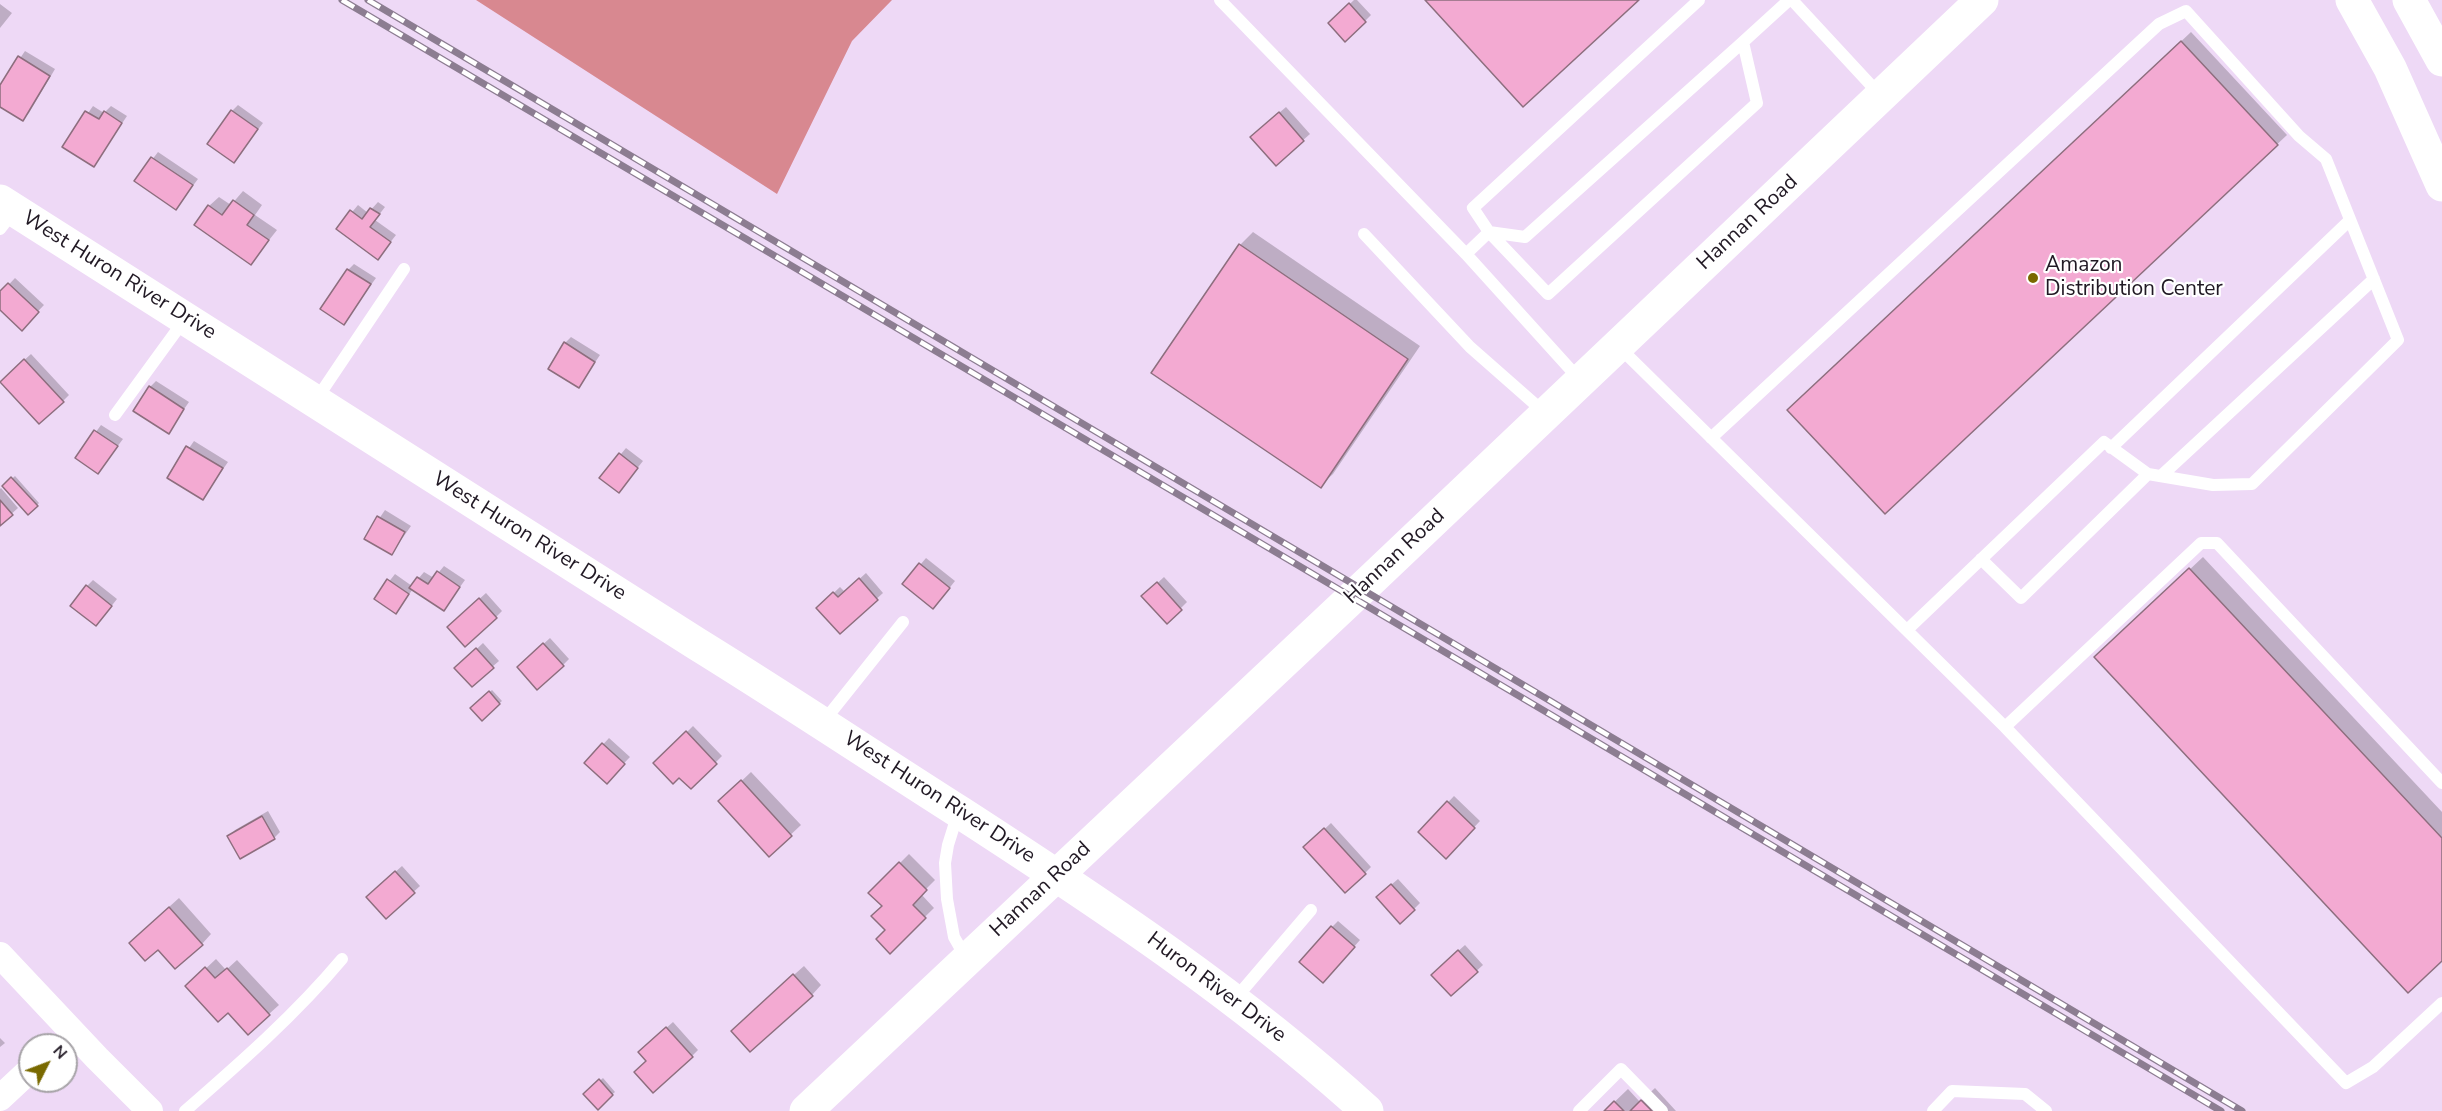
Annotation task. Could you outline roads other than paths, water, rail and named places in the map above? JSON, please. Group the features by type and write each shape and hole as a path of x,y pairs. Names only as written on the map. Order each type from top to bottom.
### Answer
{"street":[{"name":"Hannan Road","path":"806,1111 1882,97 1982,0"},
{"path":"2352,0 2390,68 2442,185"},
{"path":"2409,0 2442,60"},
{"name":"West Huron River Drive","path":"5,213 186,318 823,722 1058,875"},
{"name":"Huron River Drive","path":"1058,875 1186,963 1286,1041 1367,1111"},
{"path":"0,955 63,1033"},
{"path":"78,1048 150,1111"},
{"path":"0,1098 18,1081"}],"lane":[{"path":"1220,0 1466,254 1581,381"},
{"path":"1699,0 1473,208 1489,232 1548,294 1757,103 1743,42"},
{"path":"1489,232 1525,237 1790,0 1882,97"},
{"path":"1711,438 2158,24 2186,11 2299,136 2325,159 2398,340 2252,484 2213,485 2148,474 2104,442 1907,630"},
{"path":"2111,448 2350,220"},
{"path":"1466,254 1489,232"},
{"path":"1364,234 1470,347 1546,414"},
{"path":"315,401 404,269"},
{"path":"2161,476 2373,279"},
{"path":"115,415 186,318"},
{"path":"1618,346 2005,727 2346,1083 2373,1067 2442,1003"},
{"path":"1981,559 2021,597 2148,474"},
{"path":"2005,727 2201,543 2217,543 2442,783"},
{"path":"823,722 903,622"},
{"path":"959,812 948,845 945,863 954,938 966,959"},
{"path":"1234,1000 1311,910"},
{"path":"185,1111 251,1053 304,1002 342,959"},
{"path":"1579,1111 1622,1069 1662,1111"},
{"path":"1933,1111 1952,1091 2025,1094 2046,1111"}],"railway":[{"path":"342,0 2221,1111"},
{"path":"368,0 2242,1111"}],"place":[{"name":"Amazon Distribution Center","path":"2033,278"}]}
